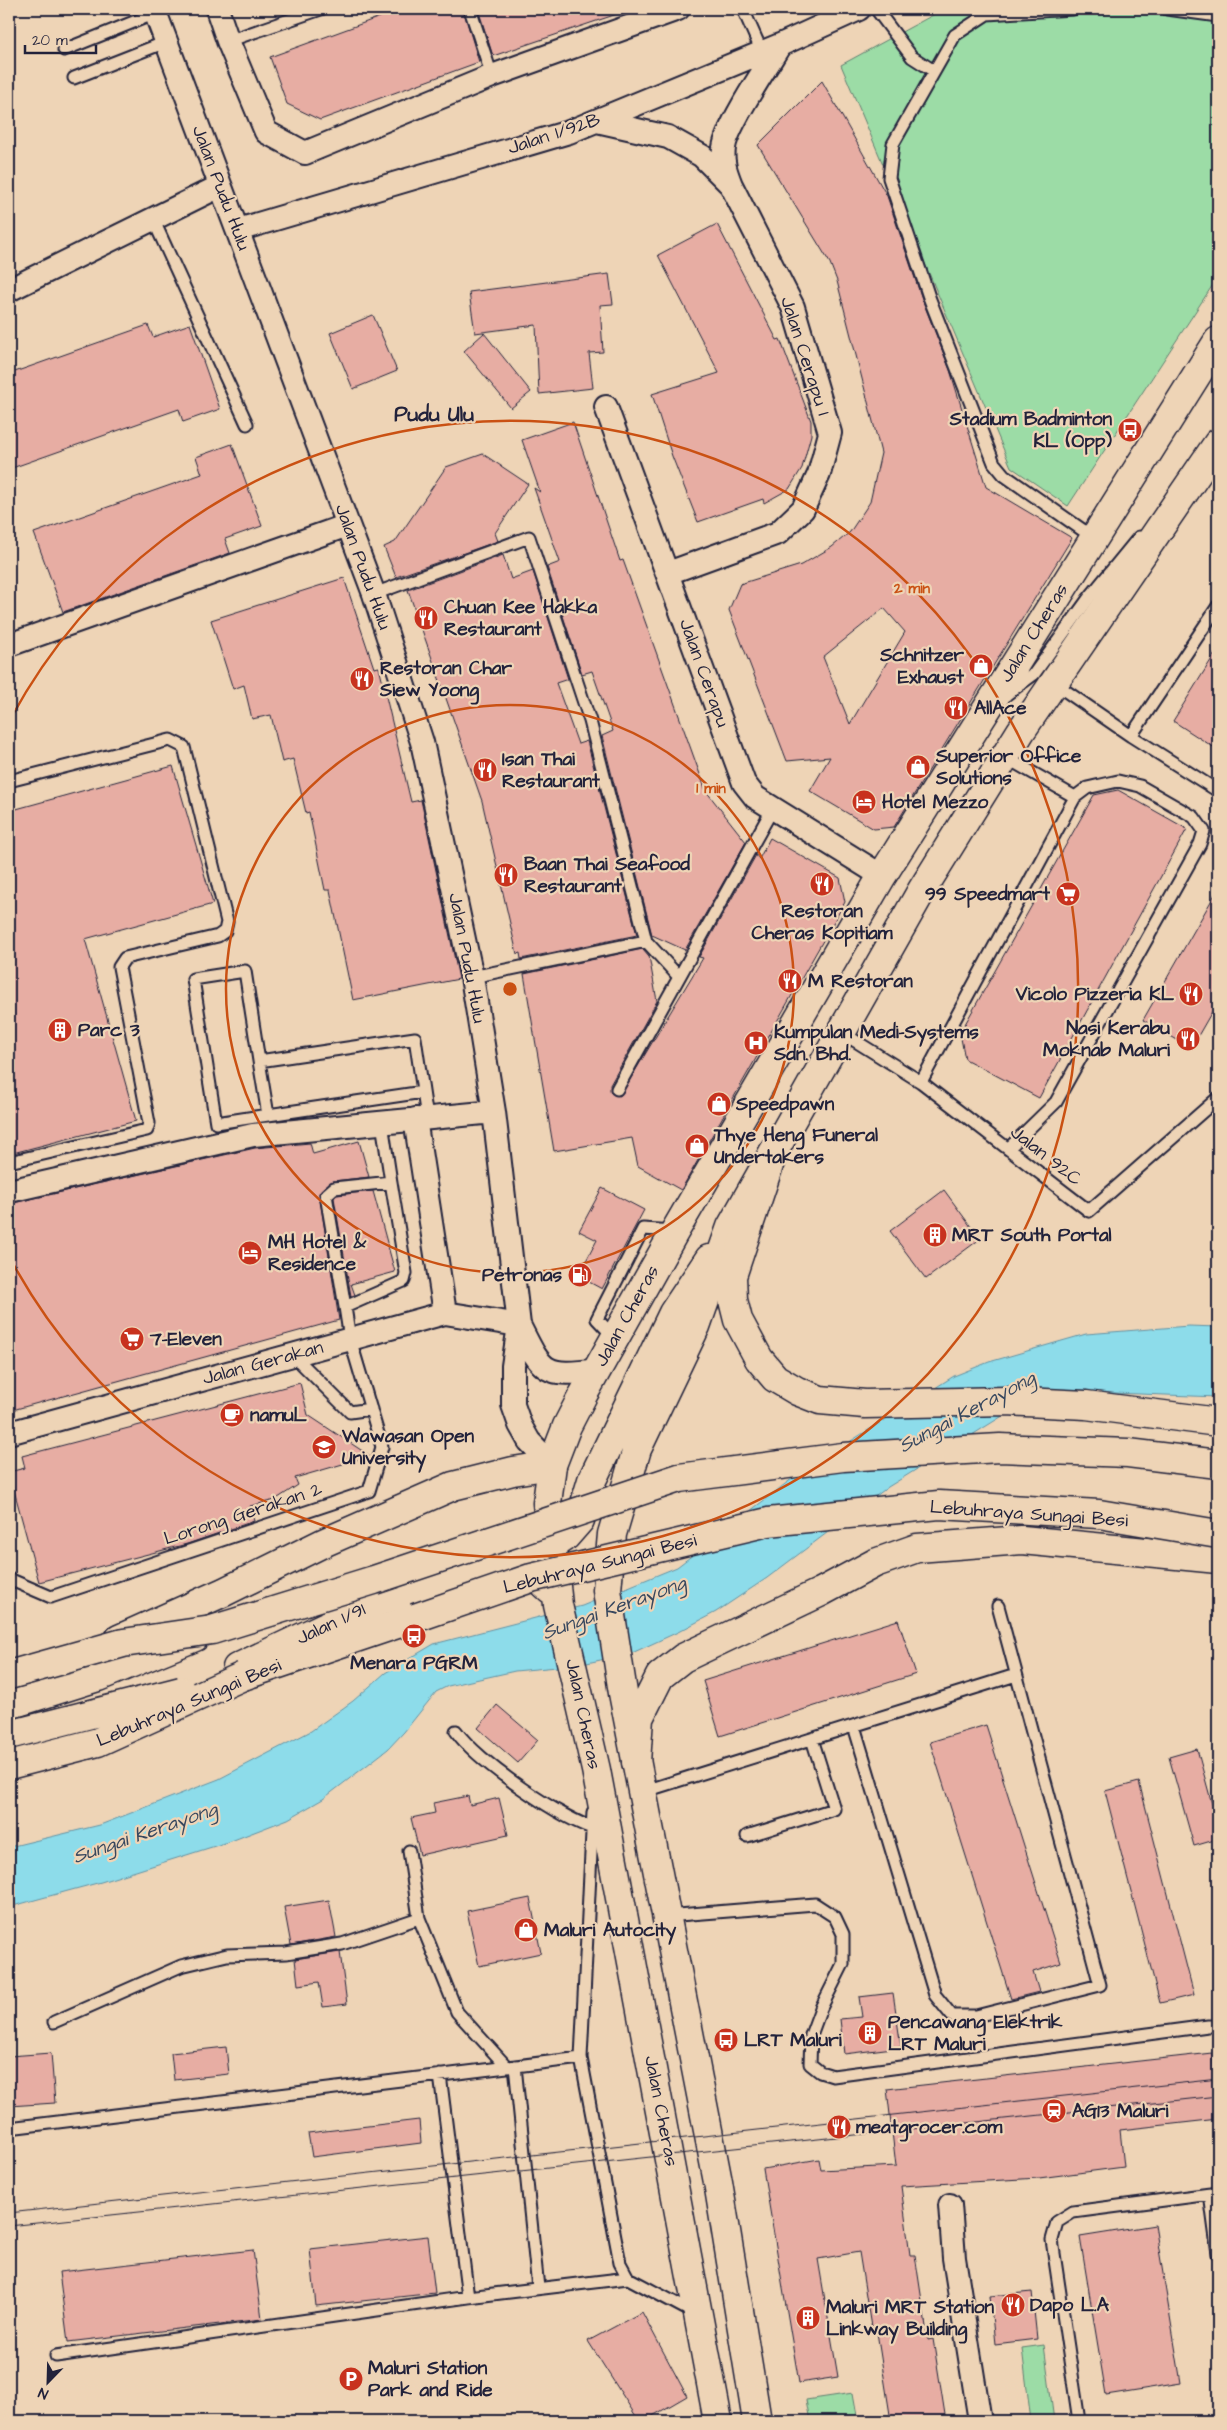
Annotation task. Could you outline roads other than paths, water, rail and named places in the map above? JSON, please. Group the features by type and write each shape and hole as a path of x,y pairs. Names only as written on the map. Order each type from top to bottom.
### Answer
{"main road":[{"name":"Jalan Cheras","path":"715,2417 700,2316 600,1830 596,1770 558,1600 547,1503 552,1465 567,1426 674,1231 882,876 1094,538 1214,352"},
{"path":"757,2421 718,2182 623,1692 607,1590 612,1534 620,1502 638,1449 696,1326 731,1226 922,890 1021,731 1218,443"},
{"path":"773,1153 732,1276 732,1300 748,1341 759,1359 775,1378 820,1400 865,1404 1007,1401 1086,1405 1218,1422"},
{"name":"Jalan 1/91","path":"16,1767 377,1602 552,1544 566,1536 580,1520 592,1480 673,1313 731,1226"},
{"path":"9,1705 98,1677 212,1630 374,1580 679,1478 843,1457 1000,1448 1128,1453 1218,1464"},
{"path":"9,1682 147,1628 323,1543 453,1486 513,1471 552,1465 592,1480 620,1502"},
{"name":"Lebuhraya Sungai Besi","path":"16,1767 98,1742 243,1676 531,1578 768,1522 939,1505 1099,1514 1218,1534"},
{"path":"636,1762 639,1718 660,1676 683,1658 821,1592 875,1563 917,1548 1022,1540 1218,1559"},
{"path":"505,1560 533,1574 558,1600"},
{"path":"9,1675 124,1643 212,1630"},
{"path":"9,1735 90,1712 243,1676"},
{"path":"9,1748 16,1767"}],"street":[{"path":"217,9 228,41 266,132 305,153 492,76 678,9"},
{"name":"Jalan 1/92B","path":"238,230 569,132 771,49 858,9"},
{"name":"Jalan Pudu Hulu","path":"155,11 374,594 422,742 472,977 494,1112 518,1325 513,1366 513,1405 520,1425 529,1441 552,1465"},
{"name":"Jalan Cerapu 1","path":"668,573 778,533 803,509 820,474 830,433 793,307 731,186 723,165 724,146 771,49"},
{"path":"596,121 668,137 702,156 731,186"},
{"path":"9,290 220,186"},
{"name":"Jalan Cerapu","path":"606,407 744,783 755,796 882,876"},
{"path":"9,644 348,525"},
{"path":"9,1191 253,1135 494,1112"},
{"path":"421,1119 445,1313"},
{"name":"Jalan Gerakan","path":"9,1433 445,1313 518,1325"},
{"name":"Jalan Pudu Hulu","path":"518,1325 538,1362 553,1372 569,1374 597,1370"},
{"path":"950,2206 954,2258 980,2421"}],"lane":[{"path":"228,41 321,9"},
{"path":"470,9 492,76"},
{"path":"743,9 771,49"},
{"path":"876,9 912,57 934,71"},
{"path":"1072,9 986,14 955,35 893,144 889,178 929,297 994,462 1004,475 1094,538"},
{"path":"1167,9 1218,16"},
{"path":"64,50 155,11"},
{"path":"74,78 166,42"},
{"path":"153,219 246,424"},
{"path":"986,711 1034,674 1089,598 1218,438"},
{"path":"374,594 530,537 590,721 646,941 679,977"},
{"path":"1021,731 1089,598"},
{"path":"1131,736 1218,606"},
{"path":"1054,683 1131,736 1218,791"},
{"path":"9,782 170,740 184,747 227,922 225,931 218,936 125,958 119,967 149,1123 147,1130 9,1162"},
{"path":"1005,757 1075,797"},
{"path":"921,1082 1075,797 1087,788 1118,780 1140,786 1194,817 1204,831 1200,844 1056,1102 1008,1149"},
{"path":"617,1089 773,808"},
{"path":"472,977 646,941"},
{"path":"268,1116 245,971 194,979 216,1123 268,1116 423,1092"},
{"name":"Jalan 92C","path":"842,1032 921,1082 1088,1211 1218,1098"},
{"path":"259,1061 414,1038 423,1092 421,1119"},
{"path":"345,1307 404,1282 406,1273 382,1122"},
{"name":"Lorong Gerakan 2","path":"9,1580 51,1597 369,1491 382,1447 350,1339 326,1195 334,1188 391,1182"},
{"path":"293,1355 350,1412 371,1409"},
{"path":"854,1726 934,1995 952,2016 976,2016 1100,1985 998,1606"},
{"path":"642,1792 1016,1675"},
{"path":"456,1732 487,1763 541,1801 600,1830 581,2058 620,2263 628,2278 700,2316"},
{"path":"747,1836 834,1809 812,1739"},
{"path":"409,1851 419,1918 457,2012 511,2067 538,2288"},
{"path":"666,1916 815,1904 835,1917 843,1934 843,1964 821,2008 811,2035 810,2064 820,2072 833,2076 1218,2026"},
{"path":"54,2022 181,1966 227,1955 286,1953 342,1944 419,1918"},
{"path":"9,2128 581,2058"},
{"path":"440,2075 468,2297"},
{"path":"1079,2421 1052,2240 1057,2222 1074,2212 1214,2194 1218,2254"},
{"path":"56,2356 468,2297 628,2278"}],"water":[{"name":"Sungai Kerayong","path":"1189,1326 1218,1327 1218,1397 1062,1391 1009,1412 888,1487 767,1578 716,1612 678,1632 632,1653 578,1665 515,1671 448,1686 436,1692 388,1749 323,1799 288,1819 231,1841 101,1882 9,1907 9,1847 100,1825 219,1779 311,1731 353,1701 385,1673 434,1644 582,1606 677,1567 797,1475 954,1376 989,1362 1086,1334"}],"tram line":[{"path":"9,2213 1218,2079"},
{"path":"9,2226 1218,2096"}],"place":[{"name":"Stadium Badminton KL (Opp)","path":"1130,430"},
{"name":"Chuan Kee Hakka Restaurant","path":"426,618"},
{"name":"Schnitzer Exhaust","path":"981,666"},
{"name":"Restoran Char Siew Yoong","path":"362,679"},
{"name":"AllAce","path":"956,708"},
{"name":"Superior Office Solutions","path":"918,767"},
{"name":"Isan Thai Restaurant","path":"485,770"},
{"name":"Hotel Mezzo","path":"864,802"},
{"name":"Baan Thai Seafood Restaurant","path":"506,875"},
{"name":"Restoran Cheras Kopitiam","path":"822,884"},
{"name":"99 Speedmart","path":"1068,894"},
{"name":"M Restoran","path":"790,981"},
{"name":"Vicolo Pizzeria KL","path":"1191,994"},
{"name":"Parc 3","path":"60,1030"},
{"name":"Nasi Kerabu Moknab Maluri","path":"1188,1039"},
{"name":"Kumpulan Medi-Systems Sdn. Bhd.","path":"756,1043"},
{"name":"Speedpawn","path":"719,1104"},
{"name":"Thye Heng Funeral Undertakers","path":"697,1146"},
{"name":"MRT South Portal","path":"935,1235"},
{"name":"MH Hotel & Residence","path":"250,1253"},
{"name":"Petronas","path":"580,1275"},
{"name":"7-Eleven","path":"132,1339"},
{"name":"namuL","path":"232,1415"},
{"name":"Wawasan Open University","path":"324,1447"},
{"name":"Menara PGRM","path":"414,1636"},
{"name":"Maluri Autocity","path":"526,1930"},
{"name":"Pencawang Elektrik LRT Maluri","path":"870,2033"},
{"name":"LRT Maluri","path":"726,2040"},
{"name":"AG13 Maluri","path":"1054,2111"},
{"name":"meatgrocer.com","path":"839,2127"},
{"name":"Dapo L.A","path":"1013,2305"},
{"name":"Maluri MRT Station Linkway Building","path":"808,2318"},
{"name":"Maluri Station Park and Ride","path":"351,2379"}],"district":[{"name":"Pudu Ulu","path":"434,414"}]}
